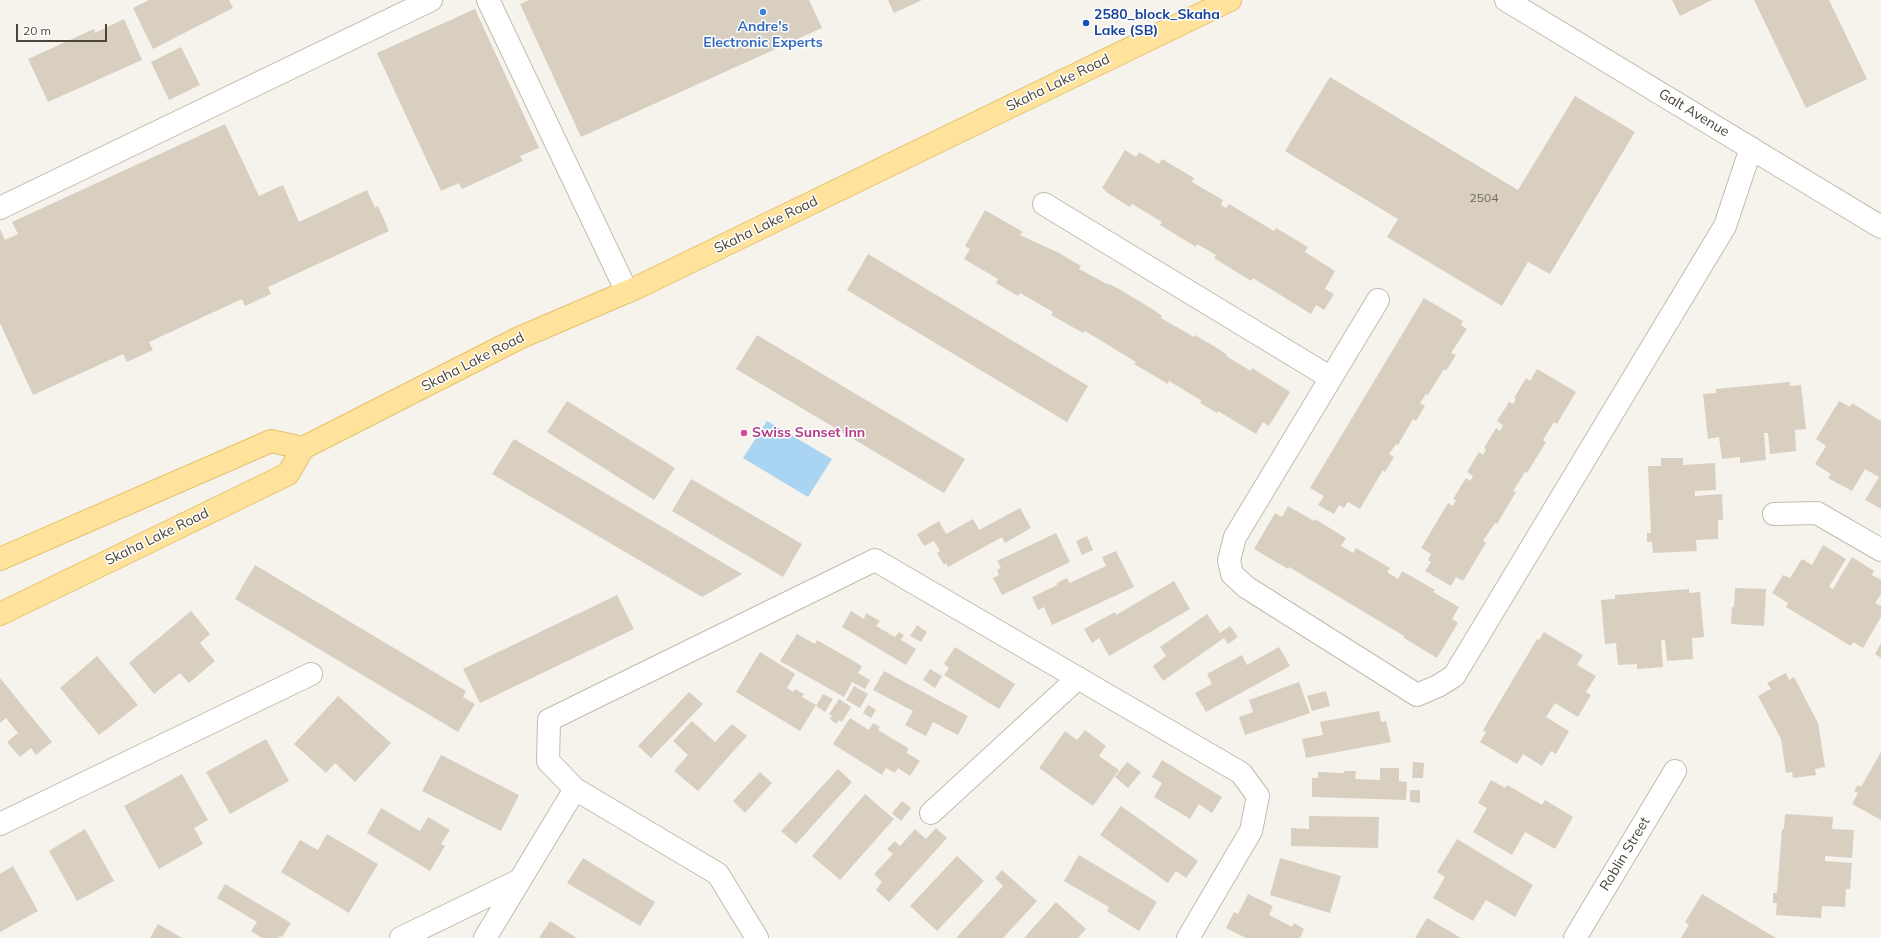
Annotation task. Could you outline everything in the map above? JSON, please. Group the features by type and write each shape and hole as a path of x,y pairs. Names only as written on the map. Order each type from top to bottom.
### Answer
{"main road":[{"name":"Skaha Lake Road","path":"0,614 288,474 303,448 519,338 627,292 1230,0"},
{"path":"0,559 271,441 303,448"}],"street":[{"path":"0,208 431,0"},
{"path":"488,0 627,292"},
{"name":"Galt Avenue","path":"1506,0 1881,227"},
{"path":"1378,300 1235,537 1229,560 1232,574 1246,587 1417,695 1438,686 1454,676 1725,226 1752,148"},
{"path":"1044,204 1331,378"},
{"path":"1774,514 1817,513 1881,550"},
{"path":"758,938 718,874 575,789 548,761 549,720 875,560 1241,773 1258,796 1251,831 1188,938"},
{"path":"0,824 312,674"},
{"path":"931,814 1078,678"},
{"name":"Roblin Street","path":"1575,938 1675,770"},
{"path":"485,938 575,789"},
{"path":"401,938 520,880"}],"water":[{"path":"767,421 832,459 808,497 743,458"}],"building":[{"path":"149,0 229,0 233,8 153,49 133,8"},
{"path":"529,0 809,0 822,28 581,137 520,4"},
{"path":"888,0 922,0 894,13"},
{"path":"1672,0 1712,0 1680,16"},
{"path":"1754,0 1829,0 1867,79 1806,108"},
{"path":"475,9 539,148 520,156 523,161 462,189 459,183 441,191 377,53"},
{"path":"124,19 142,60 48,102 28,59 94,29 95,33"},
{"path":"181,47 200,85 169,100 151,62"},
{"path":"1330,77 1518,190 1575,96 1635,132 1550,274 1528,262 1502,306 1387,237 1398,219 1285,151"},
{"path":"225,124 259,196 283,185 299,222 367,190 375,208 378,206 389,231 268,287 271,294 245,306 242,299 149,342 153,350 127,362 123,354 33,395 0,323 0,229 5,240 18,234 12,222"},
{"path":"1125,150 1136,157 1139,152 1159,164 1162,159 1194,178 1192,182 1223,200 1221,205 1226,208 1229,204 1274,231 1276,228 1308,247 1305,252 1335,271 1325,289 1334,294 1324,310 1316,305 1311,314 1253,278 1251,281 1214,258 1216,255 1197,244 1196,247 1160,225 1162,222 1132,204 1130,207 1106,192 1102,188"},
{"path":"985,210 1023,232 1020,235 1059,253 1081,266 1079,269 1119,289 1154,310 1162,316 1161,318 1194,337 1195,335 1251,371 1252,368 1290,392 1269,426 1263,422 1256,434 1218,411 1217,413 1200,403 1202,401 1169,381 1168,384 1134,364 1136,362 1085,331 1083,333 1051,315 1053,312 1020,293 1018,296 996,283 998,279 964,259 970,249 965,246"},
{"path":"868,254 1088,386 1067,422 847,290"},
{"path":"1424,298 1463,321 1461,325 1467,329 1451,353 1456,355 1446,371 1444,369 1428,395 1426,394 1420,403 1425,406 1416,421 1413,419 1398,445 1396,444 1389,454 1394,457 1385,472 1383,470 1360,509 1348,502 1344,508 1339,505 1334,514 1318,505 1324,496 1310,488"},
{"path":"757,335 965,459 944,493 736,369"},
{"path":"1537,369 1576,392 1557,424 1554,422 1543,440 1546,442 1527,473 1525,472 1513,491 1516,492 1497,524 1495,523 1483,541 1486,543 1463,581 1456,577 1451,586 1425,571 1431,562 1428,560 1431,554 1421,548 1448,503 1453,506 1456,500 1453,499 1466,478 1470,481 1473,476 1467,472 1479,452 1483,455 1486,449 1484,448 1496,428 1500,431 1503,425 1497,421 1509,402 1513,404 1516,399 1514,398 1526,378 1530,381"},
{"path":"1790,382 1790,386 1801,385 1806,429 1795,430 1796,451 1770,454 1768,433 1764,433 1766,460 1740,463 1740,457 1722,459 1719,437 1708,439 1703,394 1716,393 1716,389"},
{"path":"567,401 675,468 654,500 547,432"},
{"path":"1839,401 1850,407 1852,403 1881,421 1881,509 1865,500 1879,477 1865,469 1852,491 1828,478 1831,474 1815,464 1826,446 1816,439"},
{"path":"514,439 742,574 702,597 492,474"},
{"path":"1661,458 1683,458 1683,465 1715,463 1716,490 1695,491 1695,496 1722,494 1723,520 1718,520 1718,539 1696,540 1697,551 1653,553 1652,542 1647,542 1647,533 1651,533 1648,466 1661,466"},
{"path":"691,479 802,544 783,577 672,511"},
{"path":"1288,506 1314,521 1315,519 1346,538 1341,546 1353,553 1356,548 1390,568 1387,572 1398,579 1402,571 1435,590 1433,592 1459,607 1452,619 1458,623 1437,658 1404,638 1404,636 1289,567 1288,569 1254,549 1275,513 1282,517"},
{"path":"1020,508 1031,528 1005,543 1002,537 948,567 946,563 944,565 937,553 940,551 934,541 924,546 917,534 939,521 946,534 973,519 979,530"},
{"path":"1056,533 1070,562 1002,595 993,578 999,575 997,570 1001,568 997,561"},
{"path":"1087,536 1093,550 1082,555 1076,541"},
{"path":"1823,545 1846,559 1829,587 1833,589 1852,557 1874,571 1872,575 1881,580 1881,594 1875,603 1881,606 1881,617 1863,648 1853,642 1851,646 1786,607 1788,603 1772,593 1783,575 1790,578 1802,559 1812,565"},
{"path":"1116,551 1134,587 1052,625 1044,607 1038,610 1032,597 1057,585 1057,583 1067,578 1070,583 1106,566 1102,557"},
{"path":"255,565 466,691 463,697 475,704 458,732 235,599"},
{"path":"1174,581 1190,609 1109,656 1099,638 1092,643 1084,629 1115,612 1116,615"},
{"path":"1735,588 1766,589 1764,626 1731,624"},
{"path":"1689,589 1689,593 1700,592 1704,637 1692,638 1693,659 1667,661 1665,640 1661,640 1663,667 1637,669 1637,664 1618,665 1616,643 1605,644 1601,600 1615,599 1615,595"},
{"path":"617,595 634,629 480,703 463,669"},
{"path":"191,611 210,634 200,643 215,661 189,683 180,673 154,694 129,663"},
{"path":"851,611 864,619 866,613 880,621 876,626 895,637 899,632 904,635 901,640 916,649 906,665 842,627"},
{"path":"1207,614 1220,633 1230,626 1238,637 1228,644 1224,638 1163,681 1153,666 1166,656 1160,647"},
{"path":"917,625 927,632 921,642 910,636"},
{"path":"1544,632 1583,655 1577,665 1596,676 1586,692 1591,695 1578,717 1555,703 1546,717 1569,731 1556,754 1551,751 1542,766 1523,754 1517,764 1480,742 1486,732 1483,730 1537,639 1539,640"},
{"path":"797,634 815,644 817,640 862,666 858,673 870,680 865,689 852,682 844,697 780,661"},
{"path":"1881,643 1881,658 1875,654"},
{"path":"955,647 1015,684 999,709 944,675 949,668 944,664"},
{"path":"1279,647 1290,666 1206,712 1195,693 1212,684 1207,674 1242,655 1247,665"},
{"path":"760,652 795,674 787,688 793,692 795,689 804,694 802,697 816,705 800,731 736,692"},
{"path":"97,656 138,705 99,735 60,688"},
{"path":"930,669 942,676 935,688 923,680"},
{"path":"884,671 968,716 958,735 933,722 926,736 905,725 913,711 873,690"},
{"path":"1786,673 1789,680 1794,677 1818,723 1825,767 1815,769 1816,775 1793,778 1792,772 1786,773 1781,739 1758,696 1771,689 1767,683"},
{"path":"0,678 52,742 36,755 31,748 20,757 7,742 18,733 6,718 0,723"},
{"path":"1299,682 1310,713 1245,735 1239,717 1253,712 1249,700"},
{"path":"854,686 868,694 860,708 846,700"},
{"path":"1326,691 1330,706 1312,711 1307,696"},
{"path":"689,692 703,704 651,758 638,746"},
{"path":"823,694 833,699 825,712 816,706"},
{"path":"338,696 391,743 355,782 335,763 326,773 294,744"},
{"path":"839,699 851,707 842,722 839,720 836,724 830,719 832,716 829,714"},
{"path":"868,705 876,710 871,718 863,713"},
{"path":"1379,711 1381,722 1386,721 1391,742 1306,758 1302,739 1323,735 1320,722"},
{"path":"850,718 869,730 873,723 880,727 878,730 908,748 907,753 920,761 910,776 898,768 895,773 886,768 882,775 833,744"},
{"path":"692,721 715,742 732,724 747,736 698,791 674,771 688,755 673,741"},
{"path":"1085,730 1106,746 1099,756 1119,770 1093,806 1039,768 1065,731 1077,740"},
{"path":"266,739 289,781 230,814 206,772"},
{"path":"1881,752 1881,820 1852,804 1858,793 1854,791 1858,785 1861,787"},
{"path":"441,755 519,795 501,831 422,791"},
{"path":"1162,760 1222,797 1212,813 1199,804 1190,819 1154,797 1162,783 1152,777"},
{"path":"1127,762 1141,772 1128,788 1115,777"},
{"path":"1413,762 1424,763 1423,778 1412,778"},
{"path":"1380,768 1399,768 1399,781 1407,782 1406,800 1312,797 1312,778 1318,778 1318,772 1344,773 1344,771 1356,771 1355,779 1380,780"},
{"path":"838,769 852,782 796,844 781,831"},
{"path":"760,772 772,783 745,813 733,801"},
{"path":"182,774 208,820 194,828 203,844 159,869 124,806"},
{"path":"1491,780 1505,788 1507,785 1542,805 1545,800 1573,817 1555,849 1525,832 1512,855 1473,832 1487,808 1478,803"},
{"path":"1410,790 1420,790 1420,803 1410,802"},
{"path":"865,794 894,819 840,880 812,856"},
{"path":"902,801 911,808 901,821 892,813"},
{"path":"1121,806 1198,861 1186,878 1176,871 1168,883 1100,835"},
{"path":"381,808 420,831 428,817 450,830 441,844 445,846 430,871 367,833"},
{"path":"1785,814 1833,817 1832,829 1854,830 1852,858 1825,856 1825,861 1852,863 1850,889 1846,889 1845,907 1822,906 1821,918 1776,915 1777,903 1773,903 1773,893 1777,893 1782,829 1784,829"},
{"path":"1309,816 1379,817 1378,848 1291,846 1291,828 1309,829"},
{"path":"936,828 947,838 889,902 876,890 882,882 874,874 893,854 887,849 895,841 900,846 915,829 926,839"},
{"path":"85,829 114,881 77,901 49,851"},
{"path":"327,834 378,864 349,913 281,872 300,840 318,850"},
{"path":"1457,839 1533,885 1515,917 1486,900 1473,921 1433,898 1445,877 1437,872"},
{"path":"1079,855 1157,902 1139,931 1107,911 1109,907 1064,881"},
{"path":"957,856 984,881 937,931 910,906"},
{"path":"583,858 655,902 640,926 567,883"},
{"path":"1280,858 1341,876 1330,913 1270,895"},
{"path":"13,866 38,911 0,932 0,874"},
{"path":"1002,870 1037,901 1003,938 958,938 957,937 1003,886 995,878"},
{"path":"225,884 291,923 282,937 262,938 251,931 257,922 217,898"},
{"path":"1248,894 1273,906 1269,915 1292,927 1294,923 1304,929 1300,938 1246,938 1226,928 1234,912 1238,914"},
{"path":"1702,894 1776,938 1681,938 1689,925 1685,922"},
{"path":"1056,902 1086,929 1078,938 1024,938"},
{"path":"1427,918 1461,938 1415,938"},
{"path":"550,921 577,938 539,938"},
{"path":"158,924 182,938 150,938"}],"place":[{"name":"Andre's Electronic Experts","path":"763,12"},
{"name":"2580_block_Skaha Lake (SB)","path":"1086,23"},
{"name":"Swiss Sunset Inn","path":"744,433"}]}
